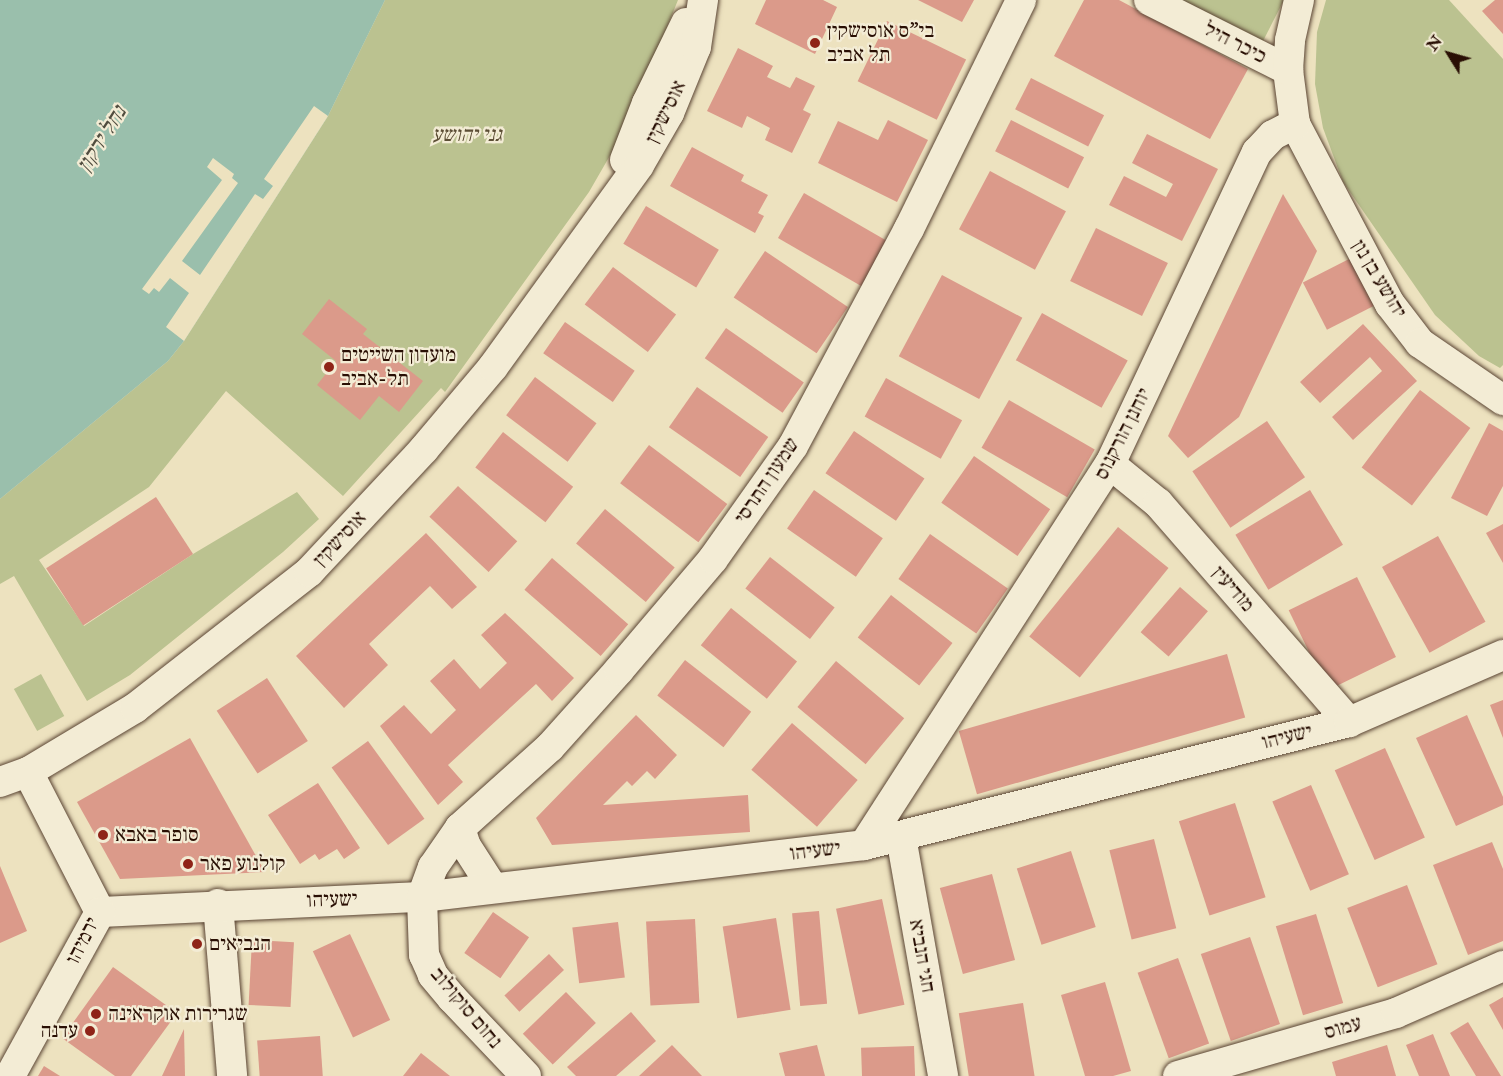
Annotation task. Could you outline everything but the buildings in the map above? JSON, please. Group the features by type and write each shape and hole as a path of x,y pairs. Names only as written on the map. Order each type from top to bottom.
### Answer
{"street":[{"name":"אוסישקין","path":"604,213 647,103 699,0"},
{"name":"אוסישקין","path":"0,782 28,772 135,708 309,572 424,449 493,367 639,165 669,113 696,47 704,0"},
{"name":"שמעון התרסי","path":"422,897 433,867 460,828 550,747 619,670 713,559 793,446 909,229 1021,0"},
{"name":"כיכר היל","path":"1149,0 1288,70"},
{"path":"1295,124 1288,70 1290,40 1299,0"},
{"name":"יהושע בן נון","path":"1295,124 1390,304 1419,343 1503,400"},
{"name":"יוחנן הורקנוס","path":"864,845 1110,464 1257,152 1273,135 1295,124"},
{"name":"מודיעין","path":"1110,464 1158,503 1349,722"},
{"name":"ישעיהו","path":"100,912 218,904 422,897 864,845 1349,722 1503,655"},
{"name":"ירמיהו","path":"10,1076 100,912 28,772"},
{"path":"460,828 466,846 494,888"},
{"name":"חגי הנביא","path":"901,837 943,1076"},
{"name":"נחום סוקולוב","path":"422,897 423,946 433,975 526,1076"},
{"path":"218,904 232,1076"},
{"name":"עמוס","path":"1178,1076 1396,1013 1503,966"}],"green space":[{"name":"גני יהושע","path":"385,0 678,0 627,126 589,192 445,392 441,388 343,496 226,391 149,487 39,560 84,626 193,554 297,492 319,519 283,552 130,675 87,701 14,576 0,584 0,499 168,361 184,341 328,116"},
{"path":"1178,0 1284,0 1262,43"},
{"path":"1326,0 1449,0 1503,59 1503,365 1500,368 1479,356 1435,315 1343,182 1323,128 1315,84 1317,32"},
{"path":"41,674 64,716 37,731 14,689"}],"water":[{"name":"נחל ירקון","path":"0,0 385,0 328,116 184,341 168,361 0,499"}],"pier":[{"path":"314,106 328,116 184,341 166,327 189,293 170,278 159,292 154,288 149,294 142,289 222,180 207,167 213,158 234,174 232,178 238,183 182,261 200,275 255,194 263,199 273,186 264,179"}],"place":[{"name":"בי\"ס אוסישקין תל אביב","path":"815,43"},
{"name":"מועדון השייטים תל-אביב","path":"329,367"},
{"name":"סופר באבא","path":"103,835"},
{"name":"קולנוע פאר","path":"188,864"},
{"name":"הנביאים","path":"197,944"},
{"name":"שגרירות אוקראינה","path":"96,1014"},
{"name":"עדנה","path":"90,1031"}]}
